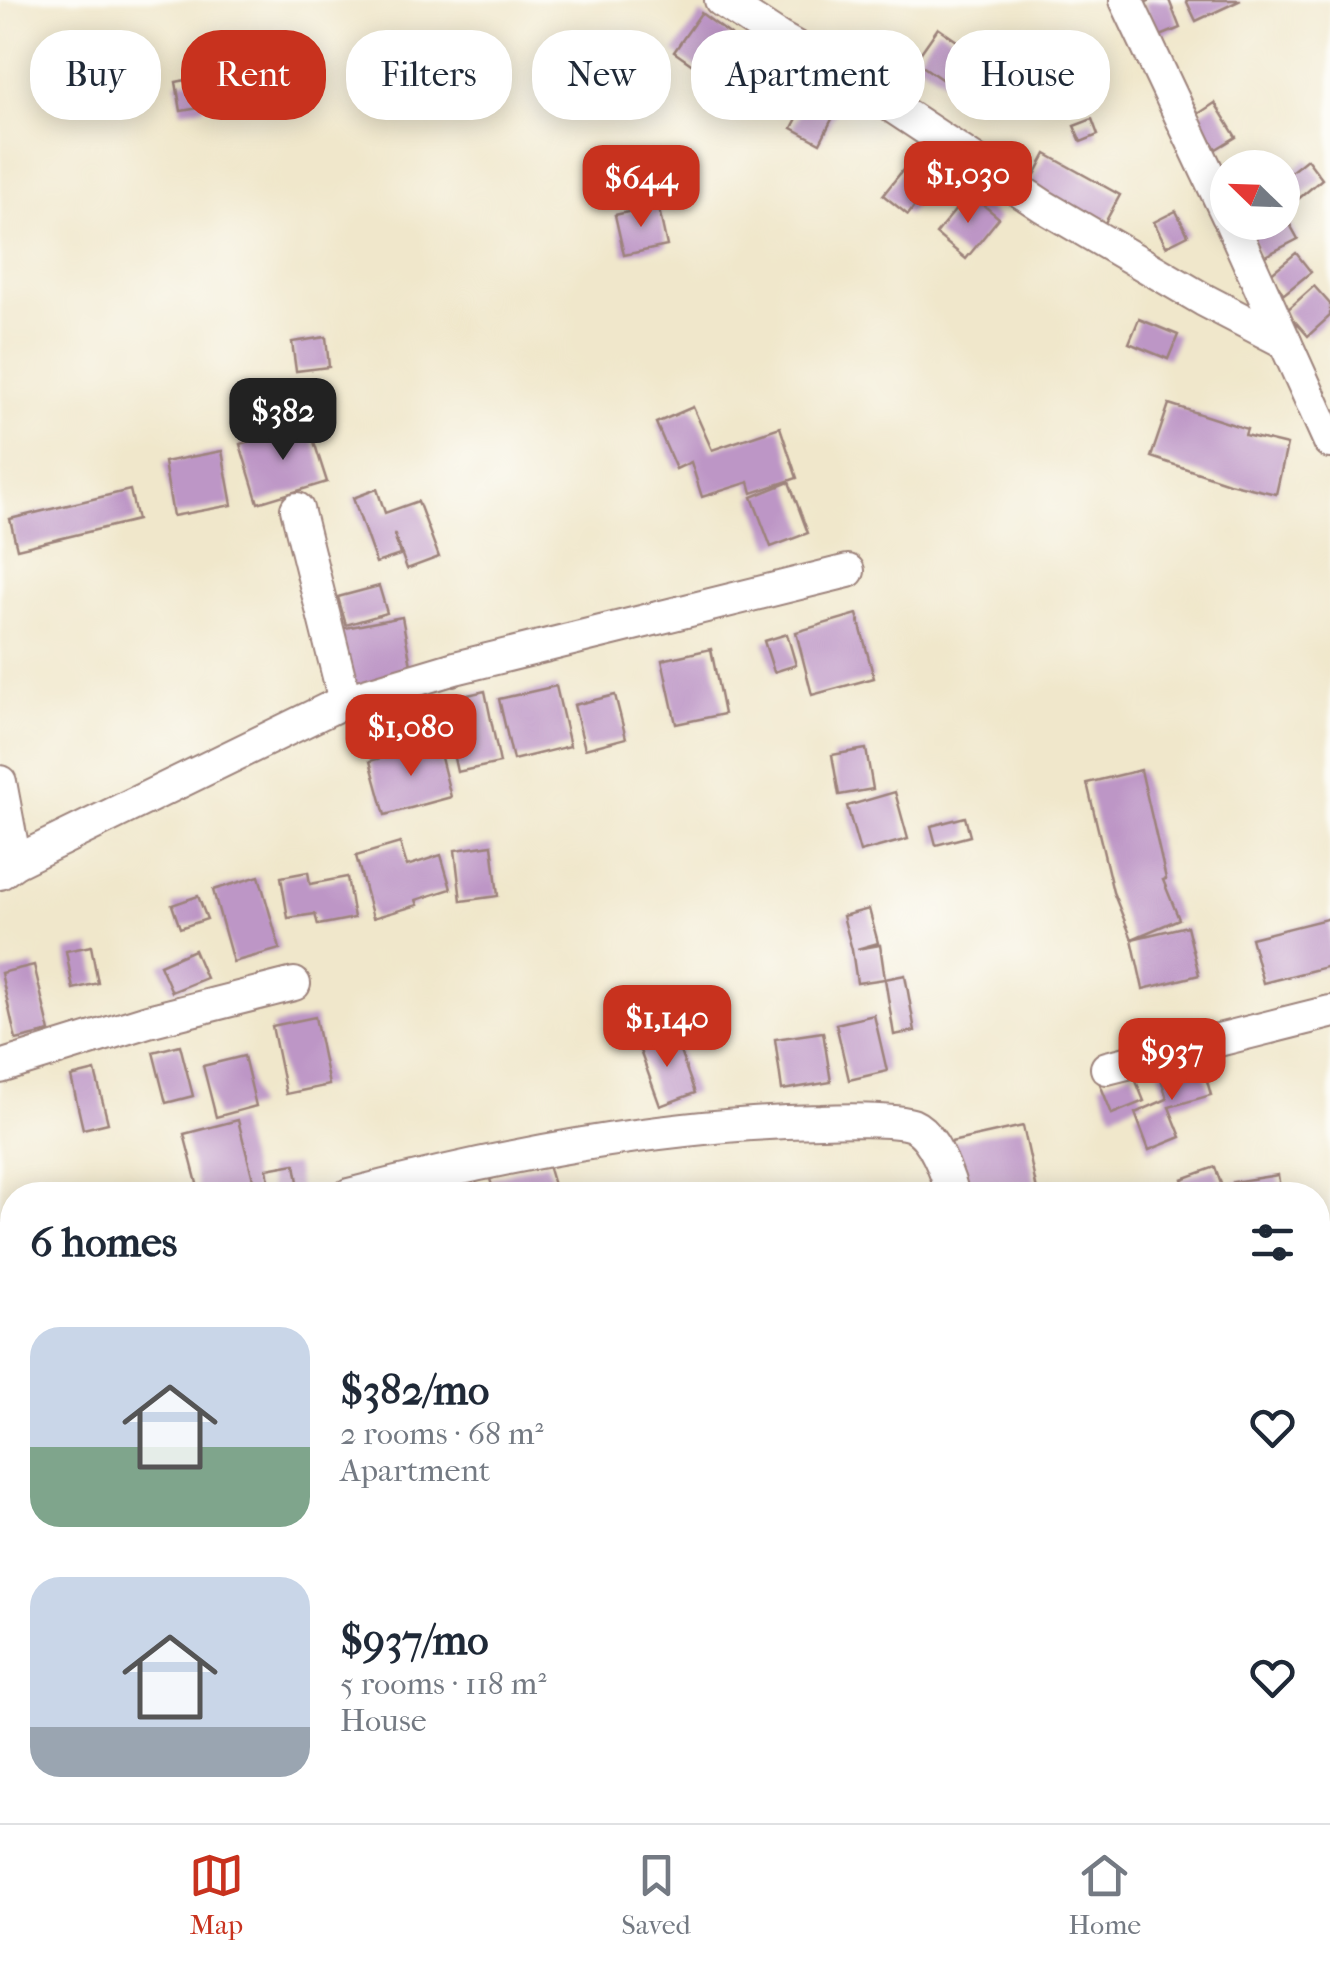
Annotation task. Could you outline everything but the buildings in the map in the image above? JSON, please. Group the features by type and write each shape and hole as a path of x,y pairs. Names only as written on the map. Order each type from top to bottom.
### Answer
{"street":[{"path":"721,0 848,77 1042,206 1285,342"},
{"path":"1126,0 1210,179"},
{"path":"1239,240 1330,442"},
{"path":"296,509 345,702"},
{"path":"0,782 7,867 345,702 454,668 848,571"},
{"path":"0,1066 148,1021 294,984"},
{"path":"1107,1068 1330,1012"},
{"path":"458,1182 534,1152 774,1122 874,1121 912,1125 944,1165 949,1182"}]}
